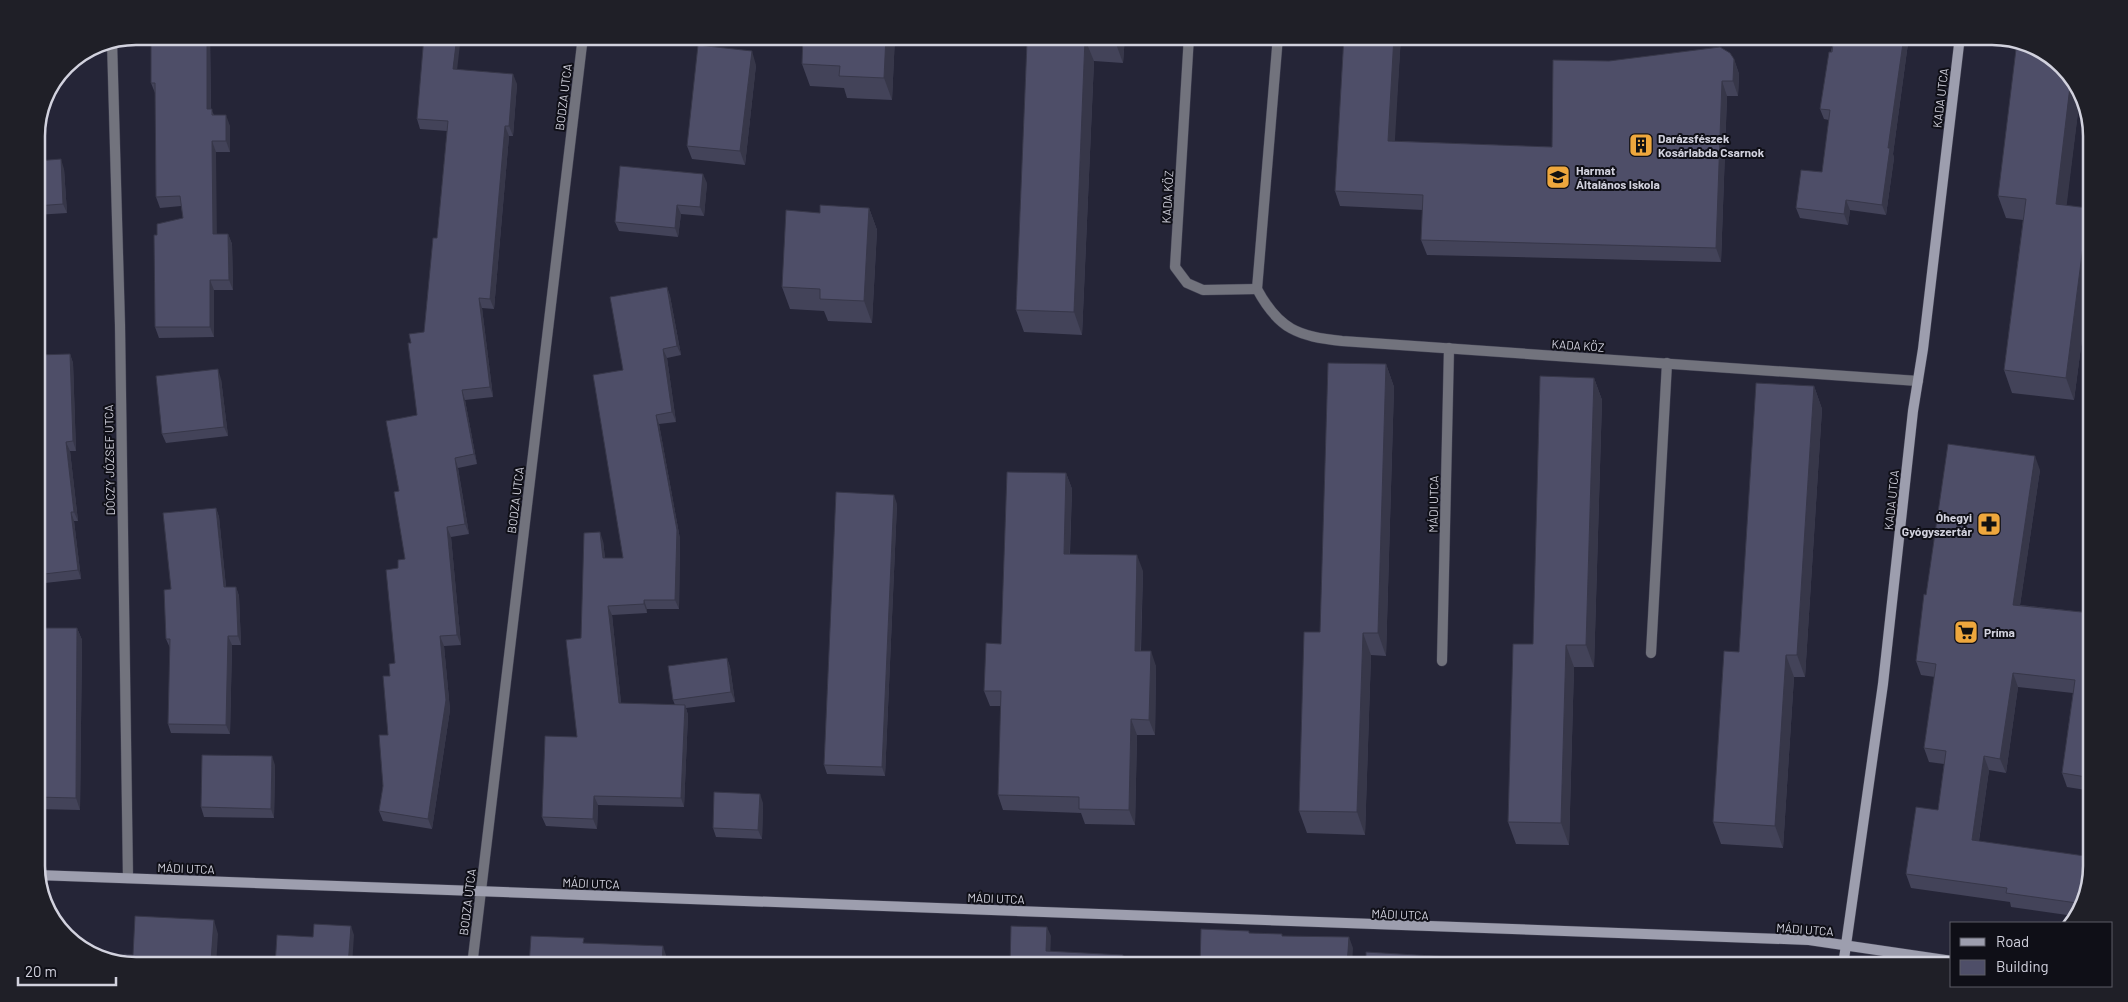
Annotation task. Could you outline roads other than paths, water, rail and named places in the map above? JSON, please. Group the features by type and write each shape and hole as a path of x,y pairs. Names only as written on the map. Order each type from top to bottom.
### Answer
{"street":[{"name":"BODZA UTCA","path":"473,957 581,45"},
{"name":"KADA KÖZ","path":"1189,45 1176,267 1187,284 1203,290 1257,289 1268,309 1288,327 1312,338 1918,381"},
{"path":"1257,289 1277,45"},
{"name":"KADA UTCA","path":"1844,957 1883,684 1959,45"},
{"name":"DÓCZY JÓZSEF UTCA","path":"112,49 120,335 128,878"},
{"name":"MÁDI UTCA","path":"1442,661 1449,348"},
{"path":"1651,653 1667,363"},
{"name":"MÁDI UTCA","path":"46,875 1809,940 1926,957"}],"place":[{"name":"Darázsfészek Kosárlabda Csarnok","path":"1641,145"},
{"name":"Harmat Általános Iskola","path":"1558,177"},
{"name":"Óhegyi Gyógyszertár","path":"1989,524"},
{"name":"Príma","path":"1966,632"}]}
